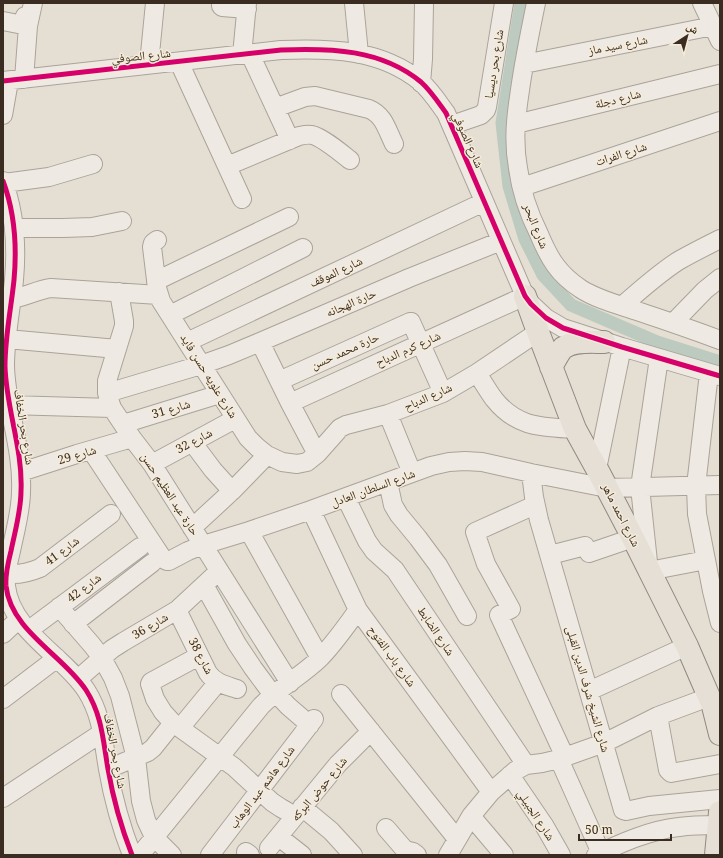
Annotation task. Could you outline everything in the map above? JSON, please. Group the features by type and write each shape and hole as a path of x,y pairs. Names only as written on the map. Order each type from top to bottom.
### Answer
{"main road":[{"name":"شارع احمد ماهر","path":"525,296 575,429 633,538 687,646 714,703 720,734"},
{"path":"551,367 562,349 569,345 576,343 613,344"},
{"path":"713,854 720,818"}],"street":[{"path":"21,3 28,26"},
{"path":"3,115 33,3"},
{"path":"150,64 155,3"},
{"path":"221,3 222,7 247,6 246,54 275,108 290,140"},
{"path":"354,3 359,54"},
{"path":"421,83 424,3"},
{"name":"شارع بحر ديسيا","path":"452,126 481,115 486,110 504,3"},
{"name":"شارع البحر","path":"536,3 524,64 516,124 516,155 522,187 532,221 548,254 557,268 568,280 596,297 720,340"},
{"path":"702,3 716,34"},
{"path":"3,20 28,26"},
{"name":"شارع سيد ماز","path":"524,64 716,34"},
{"name":"شارع الصوفي","path":"12,80 281,50 333,50 359,54 382,60 403,69 421,83 446,113 525,296 538,311 554,323 572,331 715,375"},
{"path":"179,62 242,199"},
{"name":"شارع دجلة","path":"516,124 720,74"},
{"path":"275,108 305,97 315,96 369,109 380,116 394,144"},
{"name":"شارع الفرات","path":"522,187 720,121"},
{"path":"227,166 306,134 318,138 350,160"},
{"path":"3,182 49,177 93,164"},
{"name":"شارع بحر الخفاف","path":"3,182 12,213 14,228 9,264 5,346 9,406 9,435 21,472 22,492 4,574 6,588 13,609 24,624 78,679 94,704 103,732 108,769 120,824 132,855"},
{"name":"شارع الموقف","path":"188,342 484,202"},
{"path":"7,300 52,288 119,292 158,288 289,217"},
{"path":"14,228 92,227 122,221"},
{"path":"622,306 658,276 678,262 699,249 720,239"},
{"name":"شارع علويه حسن فايد","path":"157,240 153,243 152,247 161,301 248,438 257,448 267,455 282,462 297,464 307,462 317,454"},
{"name":"حارة الهجانه","path":"9,406 109,401 260,342 409,278 501,241"},
{"path":"170,315 303,248"},
{"path":"673,323 705,290 720,278"},
{"path":"109,401 107,381 123,331 124,320 119,292"},
{"name":"شارع كرم الدباح","path":"290,403 525,296"},
{"name":"حارة محمد حسن","path":"279,381 409,322 412,323 420,343"},
{"name":"شارع الدباح","path":"317,454 340,428 388,414 442,393 477,373 538,332"},
{"path":"260,342 317,454"},
{"path":"420,343 442,393"},
{"path":"602,478 613,344"},
{"path":"5,346 117,349"},
{"path":"659,358 640,487 649,571 706,560"},
{"path":"477,373 500,406 517,419 542,427 575,429"},
{"path":"715,375 696,486 696,514 720,623"},
{"name":"شارع 31","path":"128,431 220,394"},
{"name":"حارة عبد العظيم حسن","path":"109,401 128,431 152,464 219,571 280,690"},
{"path":"388,414 412,473"},
{"name":"شارع 32","path":"152,464 235,419"},
{"name":"شارع 29","path":"21,472 91,450 128,431"},
{"path":"192,442 213,470 232,491"},
{"name":"شارع السلطان العادل","path":"91,450 165,560 169,561 203,545 346,498 431,466 449,462 482,462 531,473 602,478 640,487 720,485"},
{"path":"192,528 232,491 267,455"},
{"name":"شارع الشيخ شرف الدين القبلى","path":"531,473 535,505 624,811 650,806 720,799"},
{"path":"388,482 393,505 398,515 418,538 438,565 467,616"},
{"name":"شارع الضابط","path":"346,498 367,541 374,551 395,570 526,765"},
{"path":"535,505 475,532 486,564 511,609 499,614 562,758 598,854 662,830 693,825 720,818"},
{"name":"شارع باب الفتوح","path":"311,510 358,610 491,792"},
{"name":"شارع 41","path":"4,574 24,574 40,568 111,514"},
{"path":"249,531 320,658"},
{"path":"550,555 585,546 589,554 633,538"},
{"name":"شارع 42","path":"3,634 59,608 140,547"},
{"path":"73,624 152,562"},
{"name":"شارع 36","path":"78,679 123,642 177,610 219,571"},
{"path":"204,585 253,668 280,690"},
{"path":"59,608 92,644 113,678 120,696 136,758 141,801 146,820 154,837 172,855"},
{"name":"شارع 38","path":"177,610 208,673 214,680 237,689"},
{"path":"140,855 261,706 320,658 358,610"},
{"path":"589,691 687,646"},
{"path":"199,656 150,683 155,699 163,712 177,726 234,767 281,808 299,812 331,831 353,855"},
{"path":"3,699 57,658"},
{"path":"108,769 148,752 177,726 218,682"},
{"name":"شارع هاشم عبد الوهاب","path":"210,855 312,722 288,706 280,690"},
{"path":"341,694 371,731 452,850 471,816 491,792 520,768 526,765 562,758 604,744 658,716 714,703"},
{"path":"658,716 668,770 670,772 720,764"},
{"name":"شارع حوض البركه","path":"302,855 274,842 338,764 371,731"},
{"path":"3,798 103,732"},
{"name":"شارع الجبيلي","path":"510,775 544,825 561,855"},
{"path":"471,816 504,855"},
{"path":"386,828 404,849 417,855"}],"waterway":[{"path":"521,3 502,123 509,186 525,239 543,275 571,305 657,342 720,362"}],"cycle path":[{"path":"3,81 299,49 354,53 389,63 406,71 421,82 446,113 525,296 531,304 546,318 563,328 720,376"},
{"path":"3,181 13,218 15,243 14,280 7,334 5,366 8,397 21,475 18,521 7,568 6,586 10,602 17,616 39,642 76,677 91,699 99,718 115,802 124,834 132,855"}]}
